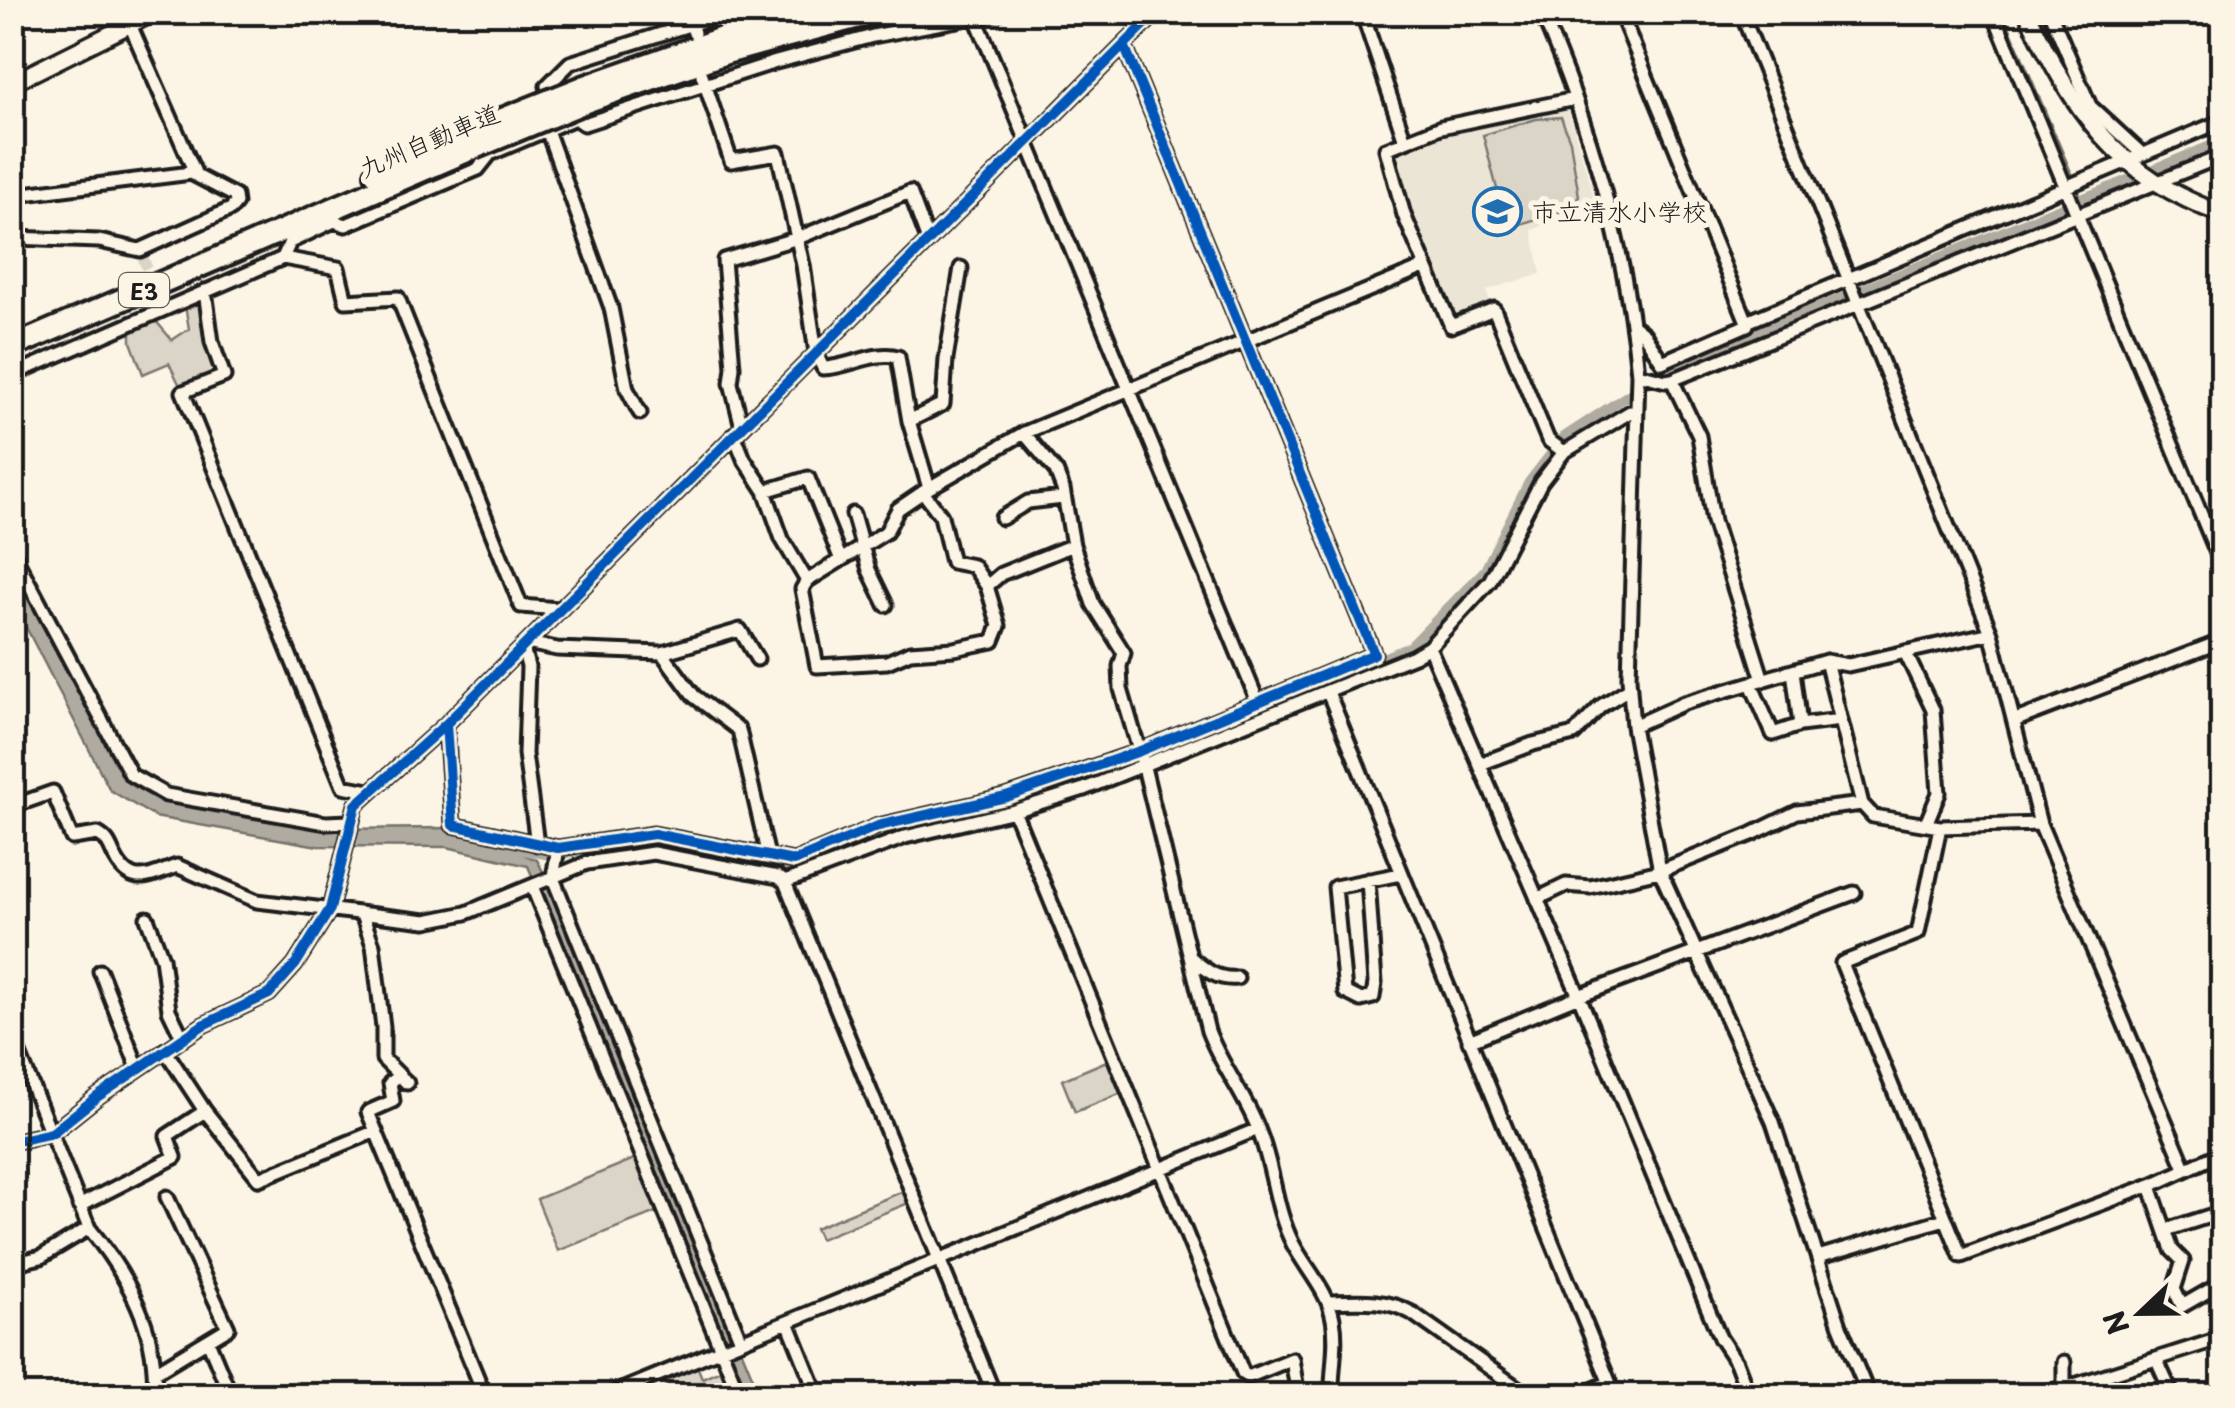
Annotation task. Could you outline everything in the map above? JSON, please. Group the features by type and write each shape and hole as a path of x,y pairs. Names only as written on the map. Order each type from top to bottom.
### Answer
{"highway":[{"name":"九州自動車道","path":"12,332 722,38 817,12"},
{"name":"九州自動車道","path":"586,94 877,12"},
{"name":"九州自動車道","path":"12,347 273,226"}],"main road":[{"path":"2027,12 2074,102 2126,161 2179,196 2222,214"},
{"path":"12,83 131,27 151,13"}],"street":[{"path":"562,123 546,86 570,63 730,12"},
{"path":"283,258 290,242 334,221 346,225 478,169 490,154 575,118 584,124 702,80 873,36 1000,12"},
{"path":"12,1142 52,1133 182,1039 270,994 330,910 356,805 446,724 1157,12"},
{"path":"1362,12 1406,141"},
{"path":"1541,12 1590,145 1634,326 1641,375 1630,688 1633,726 1660,871 1773,1122 1869,1396"},
{"path":"1620,12 1747,322"},
{"path":"1741,12 1990,633 2016,720 2040,824 2185,1168"},
{"path":"1993,12 2222,565"},
{"path":"2054,12 2052,18 2090,106 2142,154"},
{"path":"976,18 1258,702"},
{"path":"131,27 184,154 198,178"},
{"path":"446,724 453,825 558,848 654,834 794,861 895,820 1006,797 1140,751 1374,654 1124,45"},
{"path":"702,80 731,161 778,153 798,238 816,353 823,368 895,354 901,366 909,421 926,490 941,516 952,562 974,566 987,586 999,626 992,641 910,652 887,662 824,668 817,666 802,588 807,581 886,532 898,509 926,490 1024,433 1424,267"},
{"path":"1558,448 1494,308 1452,326 1404,215 1386,148 1441,127 1575,99"},
{"path":"1634,326 1662,362 1746,326 1747,322 2222,121"},
{"path":"547,130 611,308 627,389 640,412"},
{"path":"1641,375 1666,379 2222,156"},
{"path":"12,199 24,194 191,173 235,196 236,202 231,209 141,254 99,241 12,238"},
{"path":"807,581 782,539 765,491 744,458 731,383 724,260 798,238 910,192 928,240"},
{"path":"12,376 162,305 205,292 283,258 338,268 346,301 398,298 521,606 559,608"},
{"path":"909,421 943,404 961,268"},
{"path":"205,292 212,342 224,376 184,392 342,786 369,791"},
{"path":"1666,379 1699,436 1713,521 1773,734 1800,725 1840,720"},
{"path":"785,882 904,837 1014,812 1144,767 1429,646 1490,581 1558,448 1630,412"},
{"path":"1024,433 1056,472 1092,604 1124,653 1121,690 1140,751 1208,1032 1220,1062 1240,1091 1258,1129 1279,1210 1293,1244 1328,1302 1334,1320 1332,1396"},
{"path":"765,491 808,478 841,560"},
{"path":"1002,518 1028,502 1064,498"},
{"path":"853,514 874,585 886,606"},
{"path":"987,586 1001,574 1073,545"},
{"path":"12,552 131,775 166,794 349,823"},
{"path":"525,645 662,653 740,630 757,659"},
{"path":"1633,726 1684,703 1826,661 1848,665 1990,633"},
{"path":"2016,720 2222,640"},
{"path":"525,645 528,666 524,754 537,844"},
{"path":"1429,646 1720,1338 1736,1362 1749,1396"},
{"path":"1905,652 1933,710 1939,793 1918,932 1842,963 1961,1256 2150,1186 2222,1152"},
{"path":"662,653 694,696 739,730 768,856"},
{"path":"1826,661 1862,804 1874,816 1933,826 2040,824"},
{"path":"1793,671 1800,725"},
{"path":"1480,764 1532,744 1574,734 1600,706 1630,688"},
{"path":"1328,692 1615,1396"},
{"path":"12,800 19,804 53,792 72,838 98,834 106,839 118,862 132,877 141,879 177,866 257,901 426,922 466,914 587,863 653,853 778,877 785,882 996,1396"},
{"path":"1538,899 1566,885 1590,888 1660,871 1797,812 1862,804"},
{"path":"1014,812 1243,1373 1248,1377 1292,1359 1298,1396"},
{"path":"558,848 553,878 742,1341"},
{"path":"1368,880 1374,982 1373,996 1360,1000 1346,992 1334,887 1368,880 1401,874"},
{"path":"532,886 740,1396"},
{"path":"1469,1041 1854,893"},
{"path":"362,915 373,945 383,1027 381,1051 383,1059 403,1079 390,1083 393,1100 368,1112 485,1396"},
{"path":"147,918 162,958 170,1010 182,1039"},
{"path":"1190,958 1225,980 1238,978"},
{"path":"100,971 138,1068"},
{"path":"12,1036 89,1228 111,1255 138,1303 156,1372 154,1396"},
{"path":"166,1050 205,1111 259,1179 376,1131"},
{"path":"79,1206 175,1157 167,1136 205,1111"},
{"path":"607,1396 1258,1129"},
{"path":"2150,1186 2172,1250 2183,1261 2174,1289 2182,1306 2222,1283"},
{"path":"156,1372 228,1328 167,1197"},
{"path":"2166,1230 2222,1212"},
{"path":"1818,1257 1945,1219"},
{"path":"12,1264 41,1257 89,1228"},
{"path":"1328,1302 1386,1300 1395,1304 1529,1396"},
{"path":"788,1322 818,1396"},
{"path":"2020,1396 2064,1392 2222,1338"},
{"path":"208,1341 230,1396"},
{"path":"2156,1361 2173,1396"},
{"path":"2064,1362 2064,1392"},
{"path":"1578,1396 1608,1383"}],"shaded area":[{"name":"市立清水小学校","path":"1567,105 1597,207 1532,230 1541,274 1487,290 1490,306 1455,321 1408,215 1393,150 1440,130"},
{"path":"1561,117 1570,141 1579,196 1565,210 1521,224 1503,212 1483,135 1536,119"},
{"path":"201,298 221,372 181,388 169,363 143,374 131,342 131,329 155,320 172,340 189,329 185,305"},
{"path":"12,563 124,777 162,799 325,829 451,828 519,844 518,852 537,860 760,1395 743,1395 528,866 447,847 318,846 155,817 110,790 13,602"},
{"path":"1109,1060 1122,1093 1075,1112 1062,1080"},
{"path":"639,1157 661,1210 558,1251 537,1199"},
{"path":"906,1190 911,1202 820,1239 815,1228"},
{"path":"696,1363 702,1378 725,1368 735,1395 669,1395 663,1378"}],"waterway":[{"path":"2003,12 2073,177"},
{"path":"1179,741 1410,647 1485,570 1529,482 1564,437 1665,371 2222,141"},
{"path":"2078,189 2082,199"},
{"path":"505,847 551,855 656,841 791,868 891,830 1008,804 1145,755"}],"tunnel":[{"path":"143,258 160,300"}],"cycle path":[{"path":"12,1142 52,1133 97,1097 203,1025 269,994 295,965 330,909 356,805 446,724 1157,12"},
{"path":"446,724 453,825 558,848 654,834 794,861 878,826 1006,797 1140,751 1374,654 1124,45"}],"place":[{"name":"市立清水小学校","path":"1497,211"}]}
